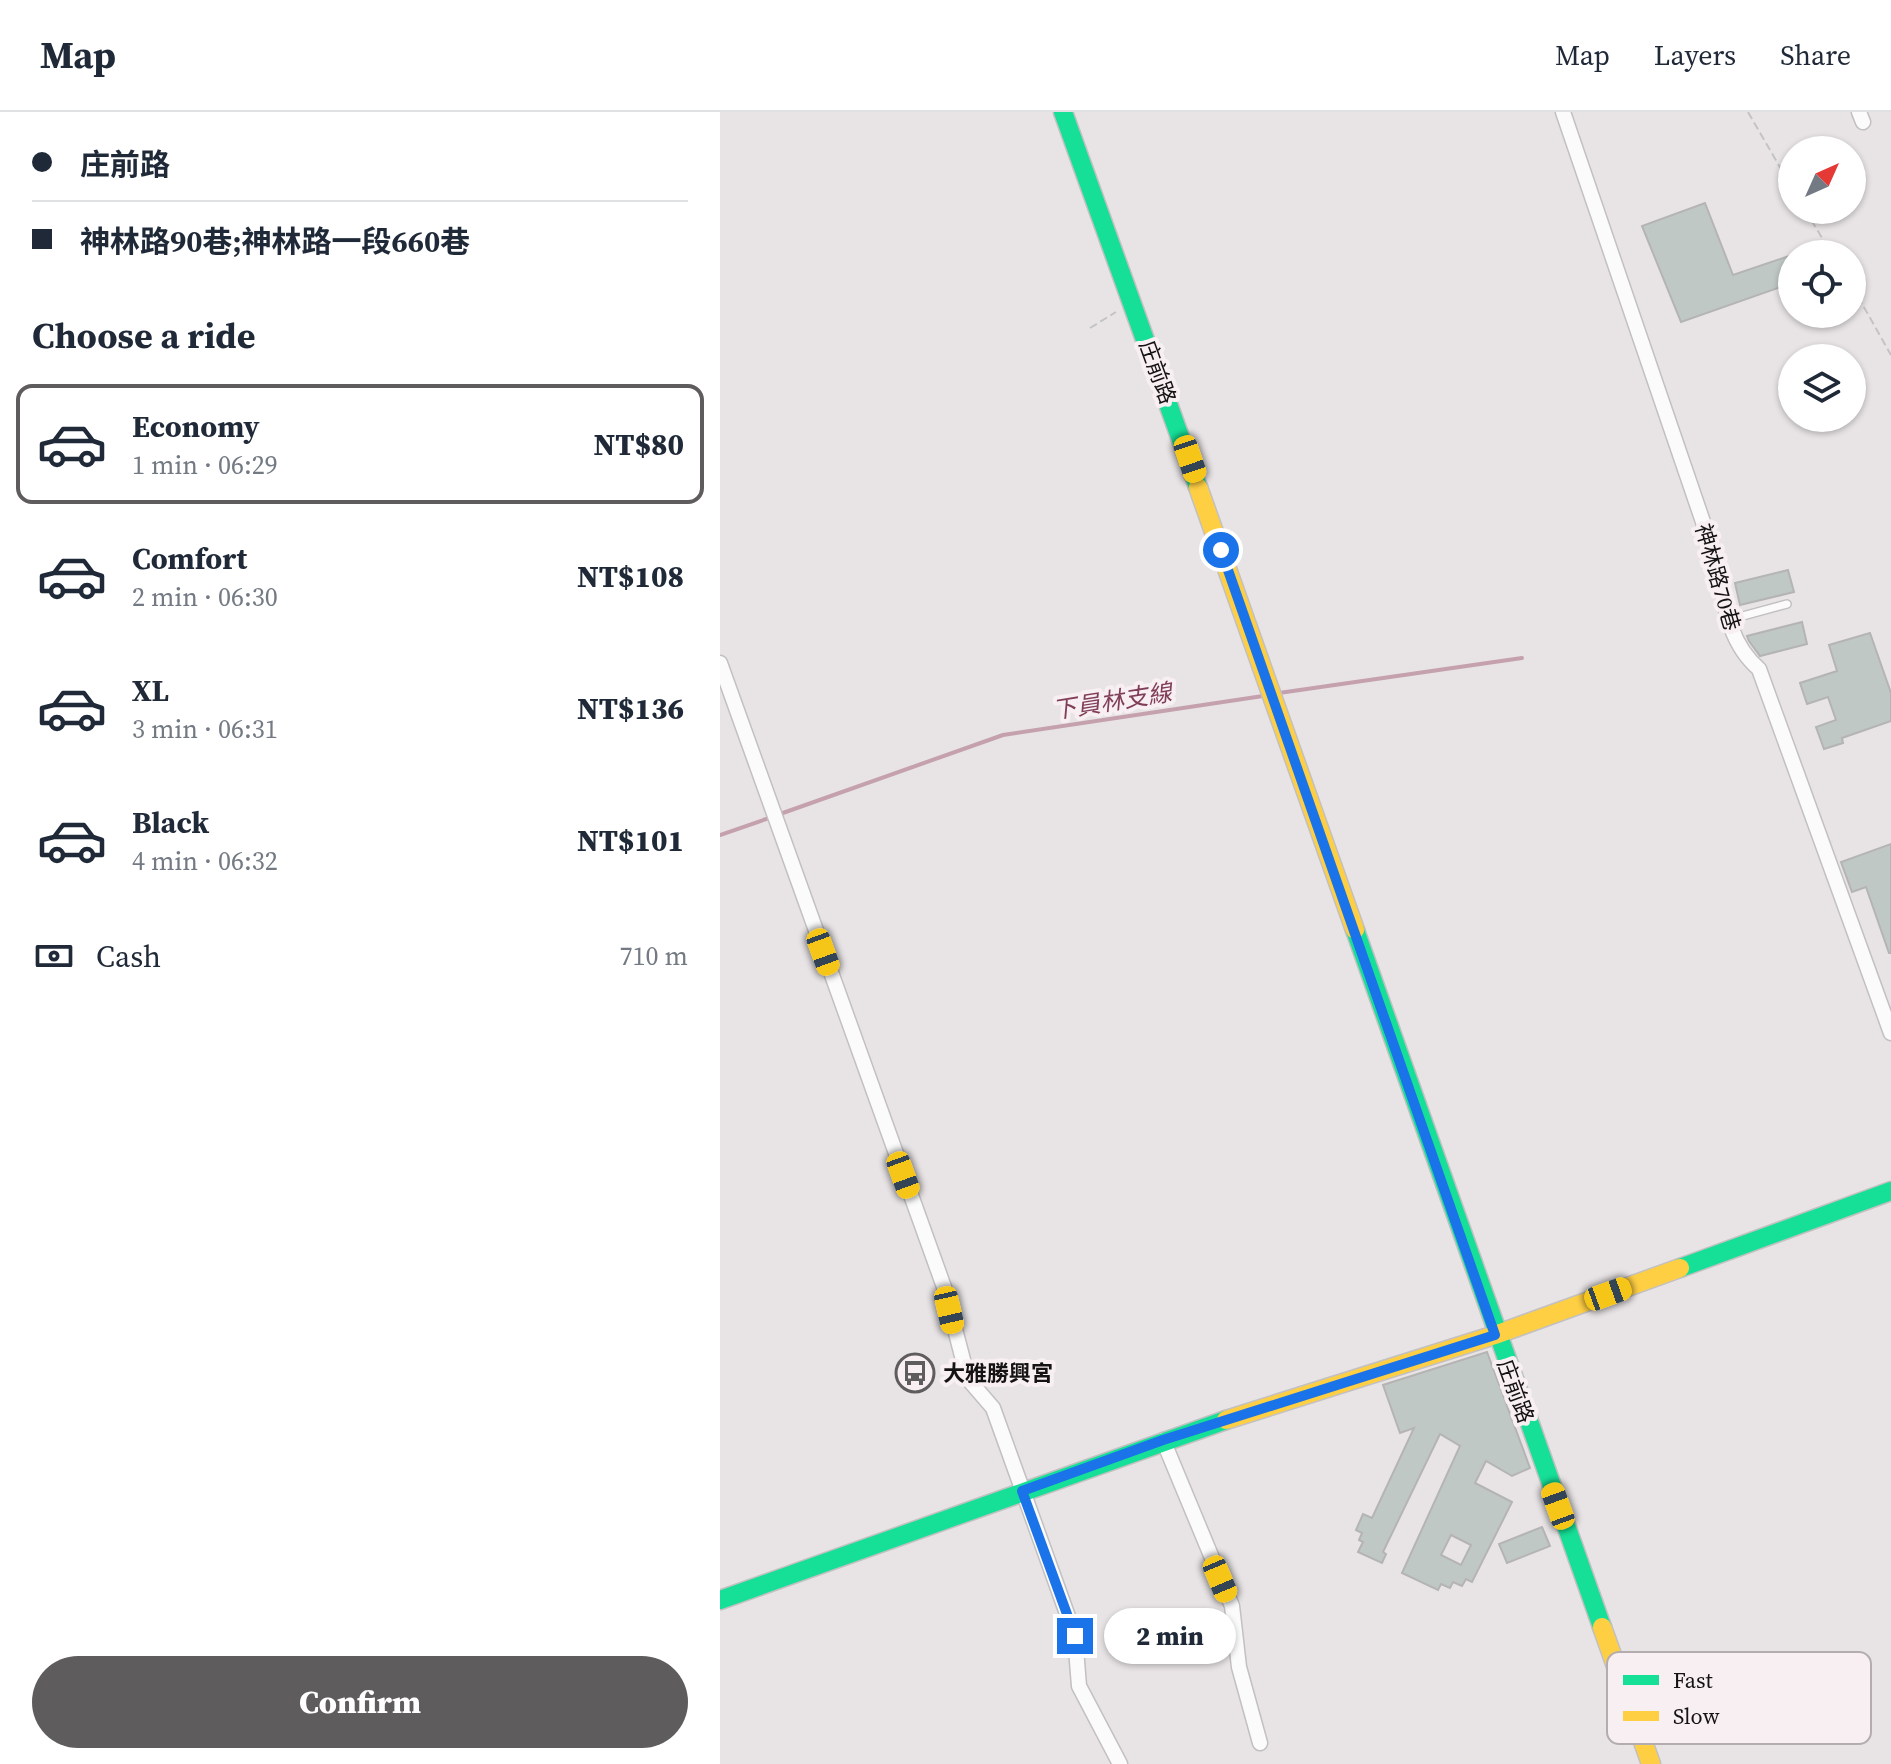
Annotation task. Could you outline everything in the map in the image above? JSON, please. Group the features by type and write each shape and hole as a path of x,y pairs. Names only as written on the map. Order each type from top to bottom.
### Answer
{"street":[{"name":"庄前路","path":"1063,112 1133,302 1495,1335 1610,1652"},
{"name":"神林路70巷","path":"1563,112 1716,560 1728,620 1744,656 1759,669 1891,1033"},
{"path":"720,663 944,1287 968,1379 993,1408 1075,1636 1079,1686 1120,1764"},
{"path":"720,1600 1163,1440 1495,1335 1891,1191"},
{"path":"1163,1440 1232,1606 1239,1667 1260,1743"},
{"name":"庄前路","path":"1644,1744 1651,1764"}],"lane":[{"path":"1728,620 1787,604"}],"path":[{"path":"1748,112 1778,164"},
{"path":"1090,328 1133,302"},
{"path":"1866,311 1891,355"}],"building":[{"path":"1705,203 1733,275 1778,260 1778,288 1681,322 1642,226"},
{"path":"1788,570 1794,592 1740,605 1735,583"},
{"path":"1802,622 1807,644 1760,656 1747,636"},
{"path":"1870,633 1891,693 1891,721 1842,738 1843,743 1824,749 1816,727 1836,720 1828,697 1807,704 1800,683 1837,671 1829,645"},
{"path":"1891,844 1889,953 1866,887 1852,892 1841,862"},
{"path":"1487,1352 1530,1468 1512,1476 1486,1461 1475,1483 1512,1502 1472,1582 1466,1579 1462,1586 1453,1582 1450,1588 1441,1584 1438,1590 1402,1573 1460,1446 1440,1434 1383,1552 1386,1554 1382,1563 1358,1552 1363,1542 1359,1540 1362,1533 1356,1530 1363,1514 1372,1518 1414,1428 1400,1433 1383,1385","holes":["1451,1535 1471,1545 1461,1565 1441,1555"]},
{"path":"1542,1527 1550,1546 1507,1563 1499,1544"}],"waterway":[{"name":"下員林支線","path":"1279,693 1522,658"},
{"name":"下員林支線","path":"780,814 1003,735 1263,696"},
{"name":"下員林支線","path":"720,835 772,817"}],"traffic: fast":[{"path":"1063,112 1198,487"},
{"path":"1355,930 1602,1627"},
{"path":"1680,1268 1891,1191"},
{"path":"720,1600 1226,1420"}],"traffic: slow":[{"path":"1198,487 1355,930"},
{"path":"1226,1420 1495,1335 1680,1268"},
{"path":"1602,1627 1611,1652"},
{"path":"1644,1744 1651,1764"}],"place":[{"name":"大雅勝興宮","path":"915,1373"}],"route":[{"path":"1075,1636 1022,1491 1163,1440 1495,1335 1221,550"}]}
